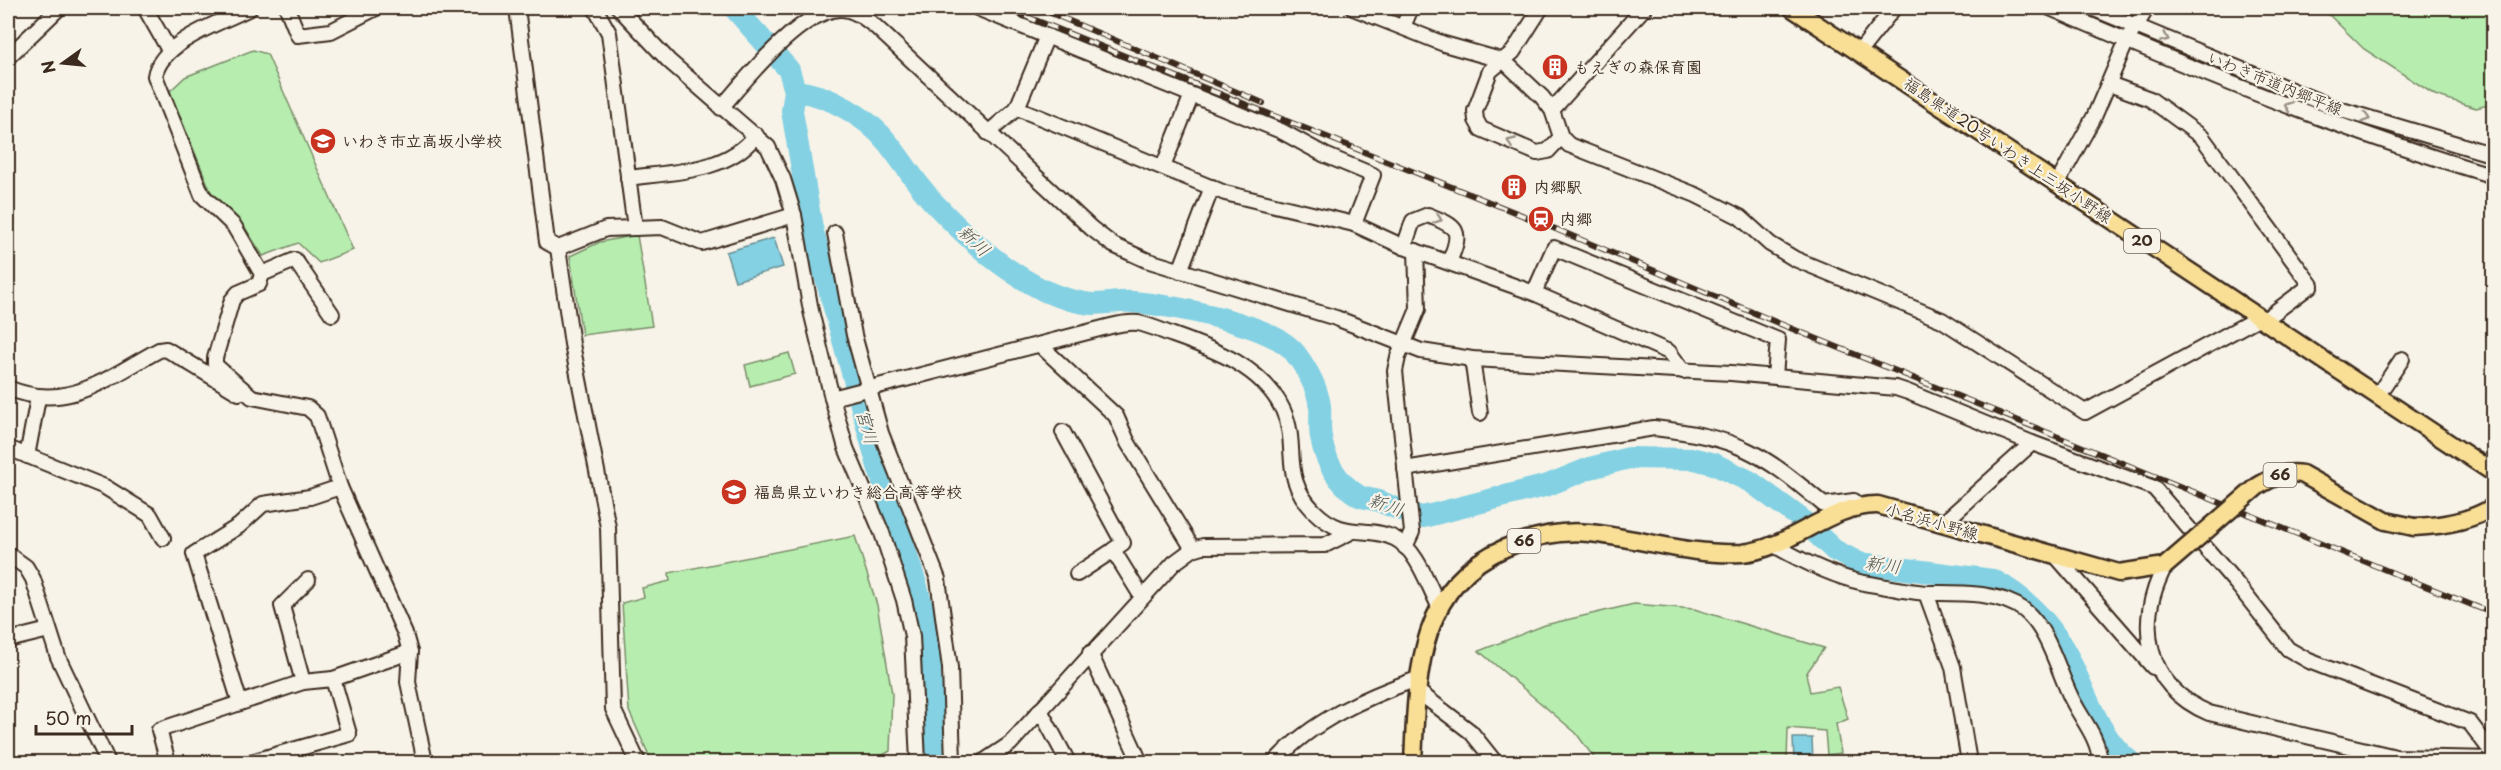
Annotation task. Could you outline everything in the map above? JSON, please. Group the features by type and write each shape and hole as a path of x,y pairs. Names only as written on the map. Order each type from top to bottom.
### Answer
{"main road":[{"name":"福島県道20号いわき上三坂小野線","path":"1792,8 2493,473"},
{"name":"66","path":"2165,566 2258,486 2274,476 2290,472 2302,474 2386,521 2414,527 2439,526 2465,519 2493,506"},
{"name":"小名浜小野線","path":"1413,762 1417,685 1428,631 1439,606 1470,567 1492,553 1540,536 1588,532 1717,553 1745,553 1789,538 1857,507 1870,505 2119,573 2165,566"}],"street":[{"path":"8,57 59,8"},
{"path":"145,8 169,50"},
{"path":"250,8 233,12 169,50 156,68 155,83 202,195 234,226 262,274 259,284 238,293 232,300 214,358 220,370 252,397"},
{"path":"287,8 298,35 331,31 376,8"},
{"path":"517,8 548,242 558,248"},
{"path":"595,8 609,33 635,228"},
{"path":"724,104 791,33 811,17 842,8 859,14 876,27 1038,180 1113,245 1138,257 1336,318 1421,351 1472,359 1775,376 1896,388 2032,443 2154,488 2236,583 2288,649 2309,661 2470,723 2493,757"},
{"path":"977,8 1191,97 1281,131 1325,155 1373,175 1354,224"},
{"path":"1353,8 1444,44 1504,61 1520,73 1552,110 1561,138 1578,149 1696,195 1740,217 1770,244 1795,259 1942,320 2085,412 2261,319 2311,285 2202,137 2150,99 2109,84"},
{"path":"1403,27 1411,8"},
{"path":"1541,8 1513,52 1490,71 1475,111 1476,120 1481,129 1537,153 1548,152 1561,138"},
{"path":"1552,110 1644,8"},
{"path":"1859,52 1894,8"},
{"name":"いわき市道内郷平線","path":"2050,8 2317,117 2442,161 2493,176"},
{"name":"いわき市道内郷平線","path":"2092,8 2335,108 2493,155"},
{"path":"2057,184 2109,84 2127,40 2138,27 2147,8"},
{"path":"609,33 624,13 669,61 724,104 768,147 783,179 794,215 811,310 836,397 846,448 882,533 904,600 912,636 918,762"},
{"path":"988,133 1017,108 1047,36"},
{"path":"1163,167 1191,97"},
{"path":"1017,108 1212,187 1354,224 1410,249 1534,293 1669,352 1683,372"},
{"path":"628,178 705,168 748,145 756,135"},
{"path":"2442,161 2493,172"},
{"path":"1180,271 1212,187"},
{"path":"558,248 606,229 662,226 702,243 794,215"},
{"path":"1405,547 1412,532 1395,371 1418,309 1410,249 1413,222 1428,215 1451,224 1456,230 1456,245 1449,262"},
{"path":"836,233 854,334 867,389 881,433 938,579 950,668 953,762"},
{"path":"558,248 572,344 608,527 611,694 617,719 638,762"},
{"path":"1534,293 1554,248 1778,339 1775,376"},
{"path":"262,274 295,260 332,314"},
{"path":"836,397 1041,346 1111,326 1138,323 1227,356 1255,375 1282,409 1287,422 1294,484 1306,501 1324,520 1353,531 1396,539 1415,559 1439,606"},
{"path":"1041,346 1116,416 1128,442 1193,549"},
{"path":"8,387 38,398 63,397 78,393 159,350 166,350 232,391 314,411 322,427 340,487 405,634 410,652 408,682 425,762"},
{"path":"1472,359 1480,413"},
{"path":"2377,396 2402,359"},
{"path":"27,456 38,398"},
{"path":"1406,471 1654,428 1694,433 1745,447 1768,459 1824,505 1852,501 1870,505"},
{"path":"1063,432 1123,543 1077,574"},
{"path":"1942,524 2032,443"},
{"path":"8,448 105,487 150,515 163,538"},
{"path":"240,703 194,554 239,526 263,504 310,497 340,487"},
{"path":"983,762 1010,744 1179,557 1203,546 1325,545 1353,531"},
{"path":"1773,544 1802,561 1861,582 1926,593 1942,592 2003,598 2025,612 2041,630 2073,702 2100,748 2100,762"},
{"path":"1114,549 1142,597"},
{"path":"8,554 26,567 33,579 58,657 108,762"},
{"path":"2055,556 2181,697 2209,713 2396,757 2493,757"},
{"path":"2163,677 2151,651 2148,627 2154,586 2165,566"},
{"path":"303,682 282,606 308,580"},
{"path":"1926,593 1953,667 1969,762"},
{"path":"8,640 49,630"},
{"path":"168,762 159,730 303,682 333,679 410,652"},
{"path":"1090,653 1140,762"},
{"path":"251,762 349,734 333,679"},
{"path":"1275,762 1313,727 1383,691 1417,685 1471,732 1495,762"},
{"path":"1040,710 1068,762"}],"green space":[{"path":"2322,8 2493,8 2493,104 2476,108 2435,95 2364,49"},
{"path":"253,50 267,54 353,250 319,263 298,243 263,256 244,226 211,192 170,91 185,77"},
{"path":"637,235 652,326 582,335 570,256 600,242"},
{"path":"789,353 795,374 750,386 745,365"},
{"path":"855,536 877,605 892,694 890,751 871,762 652,762 629,711 622,603 644,597 642,588 670,581 669,573"},
{"path":"1634,604 1694,609 1824,648 1806,674 1810,692 1838,687 1848,719 1836,724 1841,753 1827,755 1825,731 1788,728 1787,762 1597,762 1576,733 1479,651 1545,625"}],"water":[{"path":"774,238 783,267 735,281 726,252"},
{"path":"1793,738 1812,738 1813,762 1794,762"}],"waterway":[{"name":"宮川","path":"734,8 789,70 795,91 792,111 812,228 878,466 917,587 928,630 935,762"},
{"name":"新川","path":"795,91 833,102 869,124 888,143 928,197 960,229 1000,263 1029,283 1056,295 1087,303 1133,302 1195,312 1244,325 1266,333 1283,343 1295,353 1314,385 1320,406 1321,437 1329,463 1345,485 1359,496 1423,517 1548,485 1590,468 1629,458 1695,459 1714,464 1751,482 1800,518 1834,550 1859,563 1993,580 2015,594 2052,630 2066,653 2093,712 2109,740 2131,762"}],"railway":[{"path":"1005,8 1539,222 1778,323 2494,614"},
{"path":"1039,8 1263,103"}],"place":[{"name":"もえぎの森保育園","path":"1555,67"},
{"name":"いわき市立高坂小学校","path":"323,141"},
{"name":"内郷駅","path":"1514,187"},
{"name":"内郷","path":"1541,219"},
{"name":"福島県立いわき総合高等学校","path":"734,492"}]}
